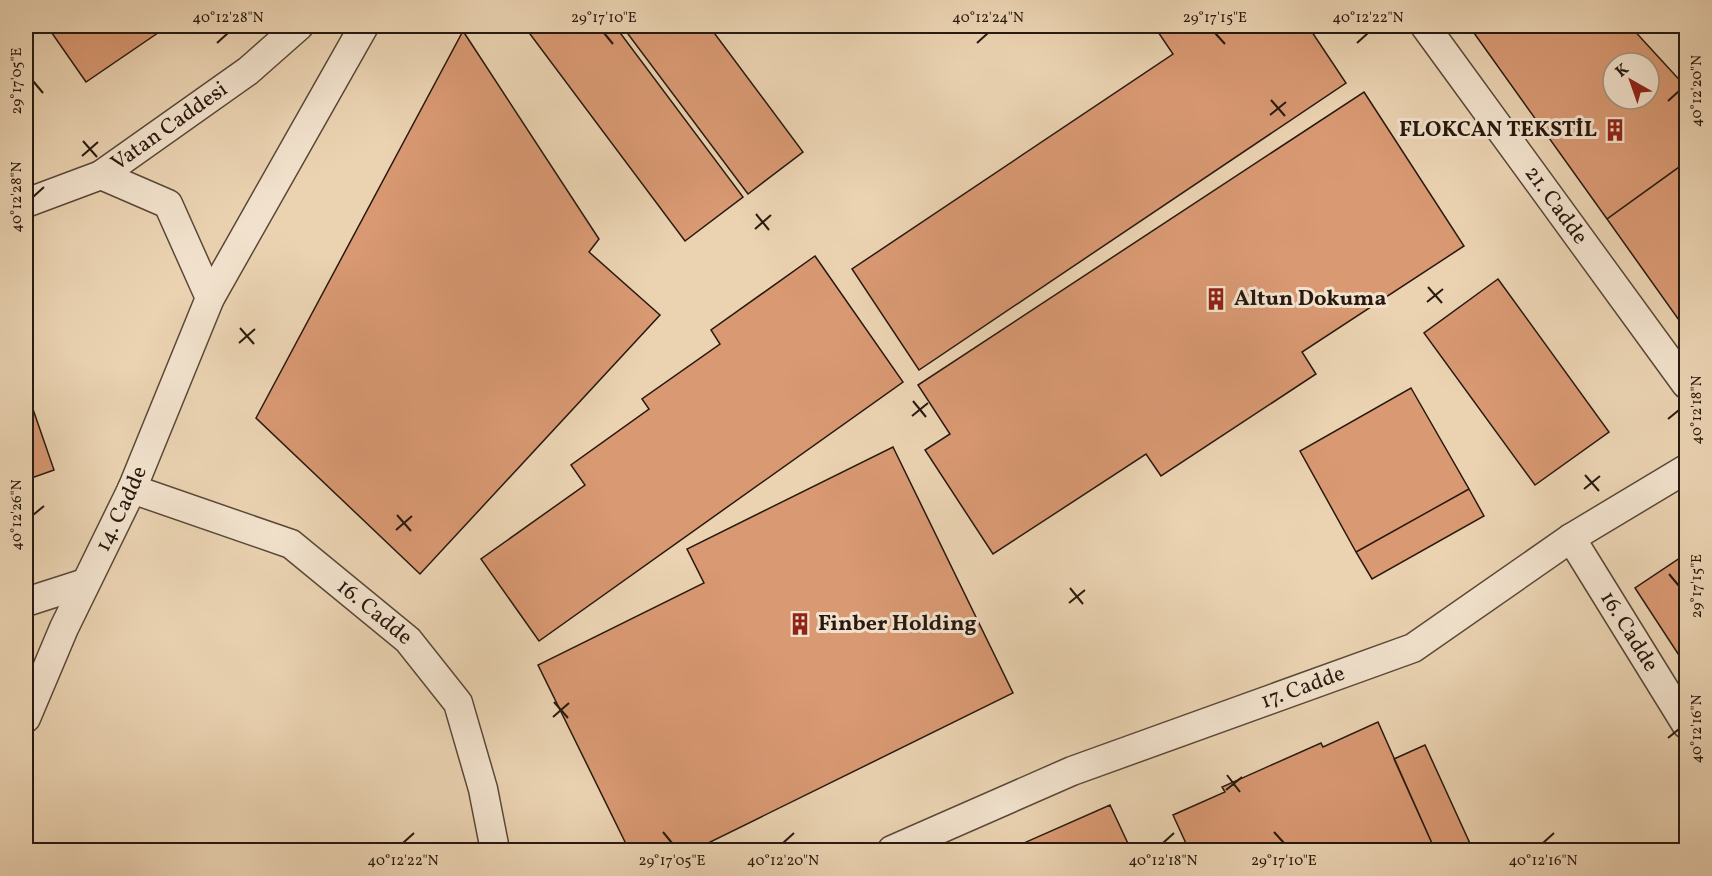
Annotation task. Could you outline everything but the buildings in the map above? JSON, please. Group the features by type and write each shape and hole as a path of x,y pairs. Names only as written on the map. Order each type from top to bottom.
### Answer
{"lane":[{"name":"Vatan Caddesi","path":"26,203 101,175 248,71 299,26"},
{"name":"14. Cadde","path":"26,718 64,628 132,489 210,298 364,26"},
{"name":"21. Cadde","path":"1425,26 1686,384"},
{"path":"101,175 168,204 210,298"},
{"name":"17. Cadde","path":"892,850 1072,771 1413,648 1571,538 1686,469"},
{"name":"16. Cadde","path":"132,489 291,544 408,640 458,703 483,789 495,850"},
{"name":"16. Cadde","path":"1571,538 1686,724"},
{"path":"26,602 85,583"}],"place":[{"name":"FLOKCAN TEKSTİL","path":"1615,130"},
{"name":"Altun Dokuma","path":"1216,299"},
{"name":"Finber Holding","path":"800,624"}]}
